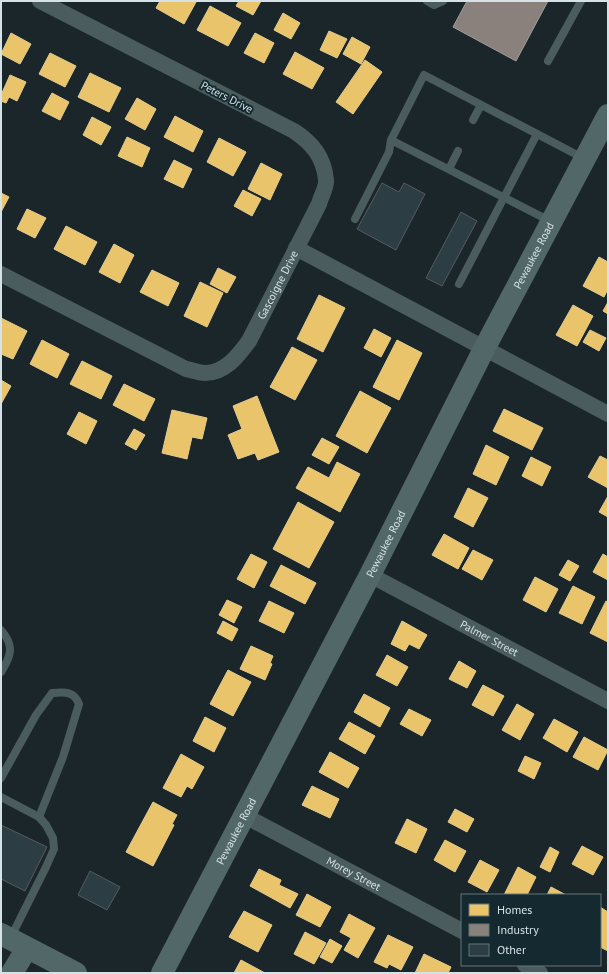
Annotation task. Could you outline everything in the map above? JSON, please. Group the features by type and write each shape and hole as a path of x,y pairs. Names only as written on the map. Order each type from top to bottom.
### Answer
{"main road":[{"name":"Pewaukee Road","path":"162,973 370,575 484,349 608,115"},
{"path":"12,973 13,940 76,973"}],"street":[{"name":"Peters Drive","path":"40,1 307,139 317,152 326,180 319,204 296,248"},
{"name":"Gascoigne Drive","path":"1,274 186,369 203,373 210,372 229,364 239,356 249,341 296,248 608,414"},
{"name":"Palmer Street","path":"370,575 608,701"},
{"name":"Morey Street","path":"245,816 461,930"},
{"path":"527,966 540,973"}],"lane":[{"path":"426,1 434,5 443,1"},
{"path":"548,61 581,1"},
{"path":"355,219 389,152 391,140 424,76 584,159"},
{"path":"474,120 481,105"},
{"path":"459,284 538,134"},
{"path":"391,140 551,221"},
{"path":"448,169 458,151"},
{"path":"1,630 8,638 10,652 9,659 1,672"},
{"path":"1,778 36,716 52,693 70,693 77,698 80,704 63,757 39,817"},
{"path":"1,797 39,817 46,825 53,838 54,849 13,940"}],"building: Homes":[{"path":"160,1 196,2 184,24 156,8"},
{"path":"239,1 261,1 253,15 236,6"},
{"path":"210,6 241,23 228,46 197,30"},
{"path":"283,13 300,23 291,39 274,30"},
{"path":"329,31 347,39 337,58 320,50"},
{"path":"11,33 31,44 20,64 1,54"},
{"path":"255,33 274,43 264,63 244,53"},
{"path":"352,37 370,47 361,64 343,54"},
{"path":"295,52 324,68 312,89 283,74"},
{"path":"50,53 76,66 65,87 39,74"},
{"path":"365,60 382,72 353,114 336,102"},
{"path":"90,73 121,88 109,112 78,97"},
{"path":"10,75 26,82 17,101 9,97 6,103 1,101 1,95"},
{"path":"52,93 69,102 60,120 42,111"},
{"path":"137,98 156,109 145,130 125,119"},
{"path":"175,116 203,131 193,152 164,137"},
{"path":"92,117 111,127 101,145 83,135"},
{"path":"127,137 150,148 142,167 118,156"},
{"path":"219,138 246,152 233,176 207,162"},
{"path":"174,160 192,169 183,188 164,179"},
{"path":"261,163 282,174 270,200 248,189"},
{"path":"243,190 261,199 252,216 234,206"},
{"path":"1,193 9,197 1,212"},
{"path":"27,209 46,218 35,238 17,229"},
{"path":"66,226 97,242 85,265 54,249"},
{"path":"114,244 134,255 120,283 99,272"},
{"path":"599,257 608,262 608,289 604,297 583,286"},
{"path":"218,268 236,277 227,293 210,284"},
{"path":"152,270 179,283 168,306 140,292"},
{"path":"200,282 223,293 207,327 184,316"},
{"path":"319,295 345,308 323,352 297,339"},
{"path":"608,302 608,314 603,311"},
{"path":"573,305 593,316 577,346 556,335"},
{"path":"1,318 27,331 13,359 1,354"},
{"path":"374,329 391,338 381,357 364,348"},
{"path":"590,330 606,338 599,351 583,342"},
{"path":"42,340 69,354 57,378 30,364"},
{"path":"397,340 422,353 399,400 373,387"},
{"path":"292,347 317,360 295,400 270,387"},
{"path":"82,361 112,376 101,399 70,384"},
{"path":"1,380 11,386 1,404"},
{"path":"124,384 155,399 144,421 113,405"},
{"path":"360,391 391,408 367,453 336,436"},
{"path":"257,396 279,452 258,460 255,453 238,459 228,435 242,429 233,406"},
{"path":"504,409 543,428 532,450 493,431"},
{"path":"172,410 207,418 202,439 192,437 187,459 162,453"},
{"path":"79,412 97,421 86,444 67,434"},
{"path":"134,429 145,435 136,450 125,444"},
{"path":"322,438 339,447 329,464 312,455"},
{"path":"486,445 509,457 496,485 473,474"},
{"path":"600,456 608,460 608,488 588,477"},
{"path":"531,457 551,467 542,486 522,476"},
{"path":"337,462 360,474 340,512 296,488 308,467 329,478"},
{"path":"468,488 488,498 473,527 454,517"},
{"path":"608,496 608,517 599,512"},
{"path":"298,502 334,522 309,568 273,549"},
{"path":"444,534 469,548 458,569 432,555"},
{"path":"473,550 493,560 482,580 462,569"},
{"path":"251,554 267,562 254,588 237,579"},
{"path":"603,554 608,557 608,580 593,572"},
{"path":"568,560 579,566 570,581 559,575"},
{"path":"281,565 316,583 305,604 270,586"},
{"path":"535,577 558,589 546,612 523,600"},
{"path":"573,586 595,597 582,624 559,613"},
{"path":"227,600 242,607 234,623 219,615"},
{"path":"269,601 294,613 284,633 259,621"},
{"path":"606,601 608,602 608,642 590,633"},
{"path":"223,621 238,629 232,641 217,633"},
{"path":"402,621 427,635 419,649 409,644 405,651 391,644"},
{"path":"251,646 273,656 270,663 272,664 265,680 240,669"},
{"path":"387,655 408,667 397,686 376,675"},
{"path":"459,661 476,671 467,688 449,679"},
{"path":"228,670 251,682 233,716 210,704"},
{"path":"483,685 504,696 493,716 472,705"},
{"path":"364,694 390,708 380,727 354,712"},
{"path":"517,704 534,714 520,740 502,730"},
{"path":"409,709 431,720 422,736 400,724"},
{"path":"205,717 226,728 214,752 193,741"},
{"path":"554,719 578,732 567,752 543,738"},
{"path":"349,722 375,736 365,754 339,739"},
{"path":"584,737 608,750 598,770 573,757"},
{"path":"330,752 359,768 348,788 319,772"},
{"path":"181,754 204,767 192,789 187,786 181,797 163,788"},
{"path":"525,756 541,763 534,779 518,771"},
{"path":"312,786 339,799 330,818 302,805"},
{"path":"153,802 177,815 172,824 174,825 153,866 126,852"},
{"path":"455,809 474,819 467,832 448,822"},
{"path":"407,819 427,829 416,853 395,843"},
{"path":"445,840 466,851 455,872 434,860"},
{"path":"582,846 603,857 593,875 572,864"},
{"path":"550,847 559,852 550,872 540,867"},
{"path":"480,860 499,870 487,892 468,882"},
{"path":"518,867 536,877 528,894 504,894"},
{"path":"259,869 281,880 279,885 298,894 290,908 250,886"},
{"path":"551,887 564,894 548,894"},
{"path":"307,894 331,907 320,927 296,915"},
{"path":"601,908 608,912 608,951 601,948"},
{"path":"244,911 272,925 258,952 229,937"},
{"path":"349,914 375,928 358,958 344,950 351,938 340,932"},
{"path":"305,932 326,943 314,964 294,954"},
{"path":"388,935 413,947 401,970 389,964 387,968 374,962"},
{"path":"330,939 342,946 332,963 320,957"},
{"path":"424,954 451,967 448,973 415,973"},
{"path":"241,960 265,973 234,973"}],"building: Industry":[{"path":"467,1 548,1 516,61 453,27"}],"building: Other":[{"path":"382,183 399,192 404,183 425,194 396,250 357,229"},
{"path":"461,212 477,221 442,286 426,278"},
{"path":"1,825 47,847 25,891 1,879"},
{"path":"90,871 120,887 107,910 78,895"}]}
